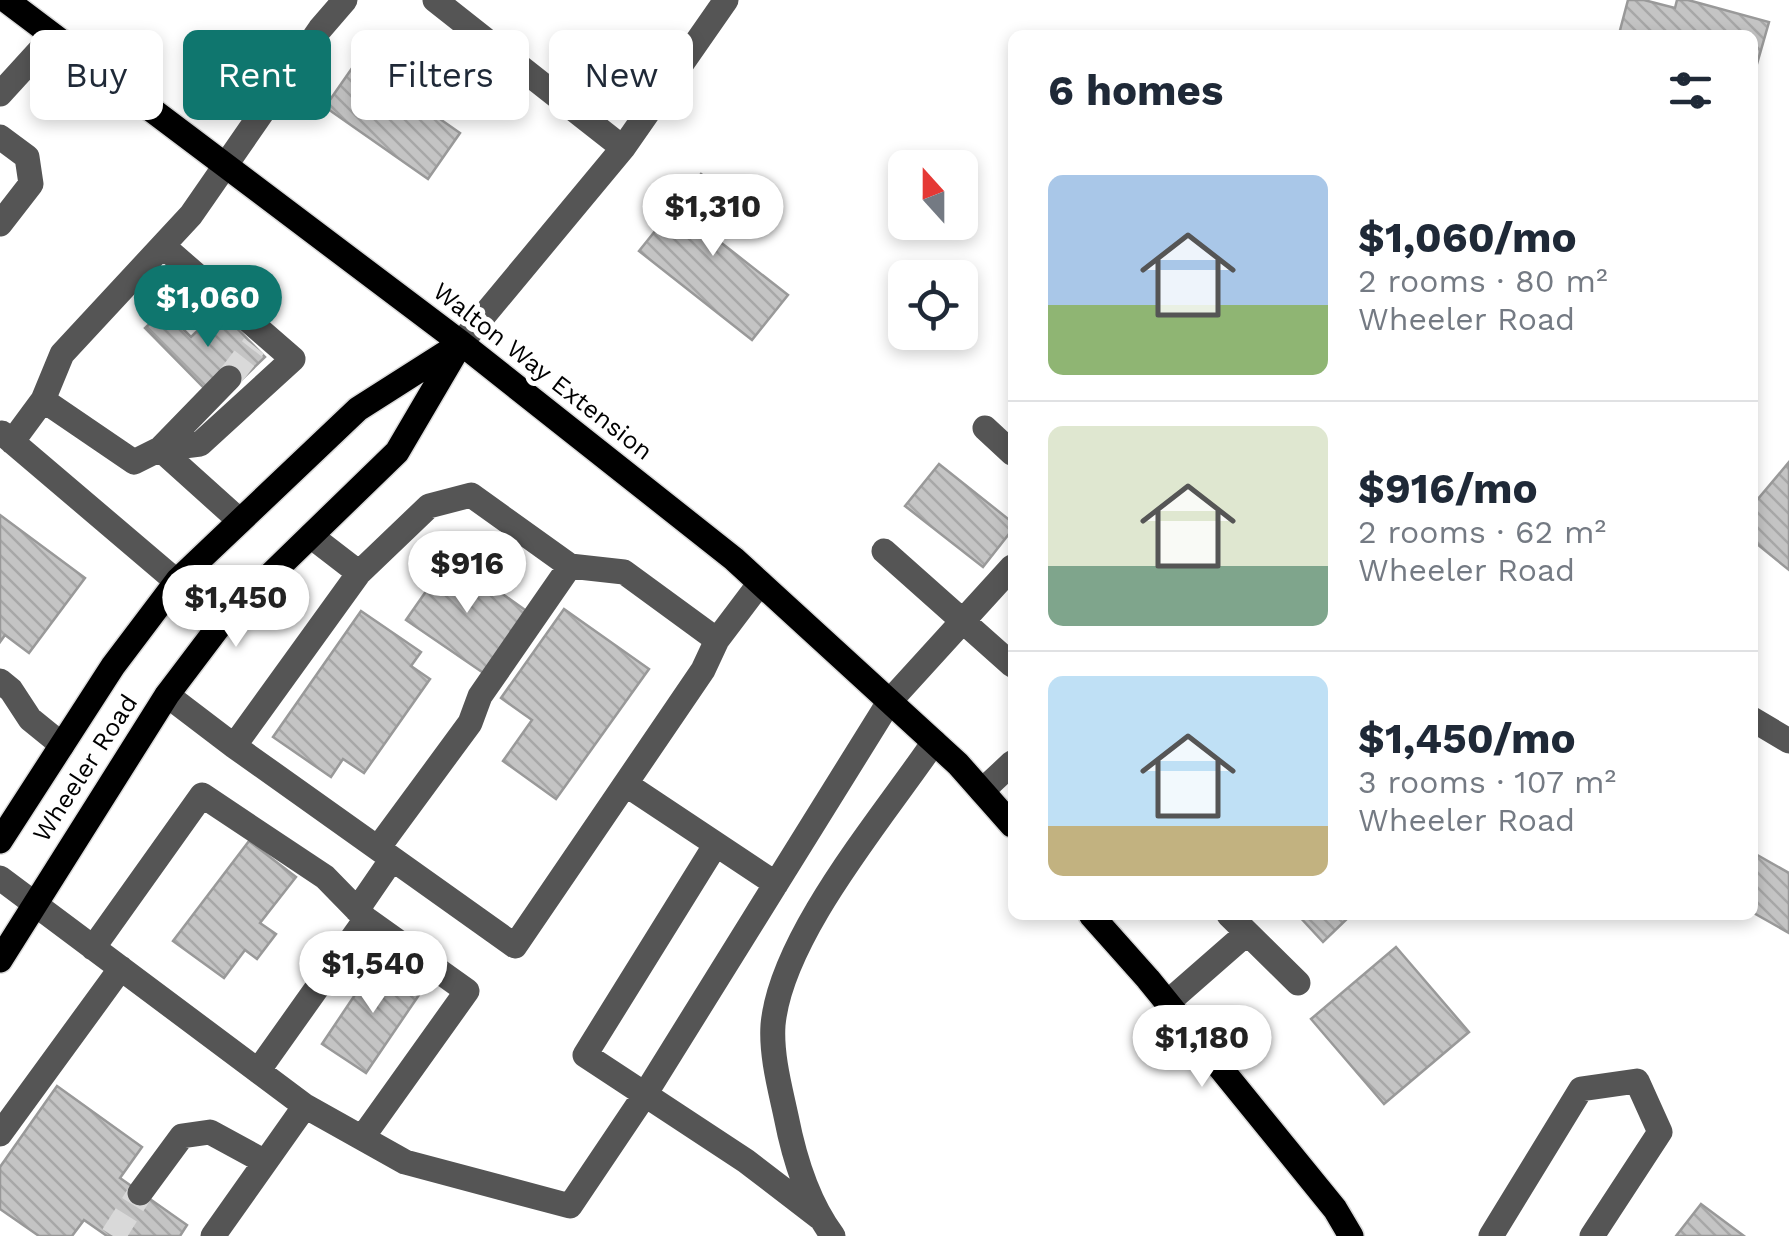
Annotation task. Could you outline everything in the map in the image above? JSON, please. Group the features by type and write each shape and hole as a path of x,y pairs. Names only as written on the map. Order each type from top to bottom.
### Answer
{"main road":[{"name":"Walton Way Extension","path":"6,0 45,30"},
{"name":"Walton Way Extension","path":"163,120 461,343 760,584 934,742 1008,820"},
{"name":"Wheeler Road","path":"0,841 113,666 178,580 358,410 461,343"},
{"name":"Wheeler Road","path":"0,960 168,694 223,621 398,452 461,343"},
{"path":"1096,920 1335,1210 1351,1236"}],"street":[{"path":"223,621 6,437 43,400 62,354 192,215 320,29 346,0"},
{"path":"435,0 622,148"},
{"name":"Wheeler Road","path":"461,343 622,148 726,0"},
{"path":"0,94 30,61"},
{"path":"0,137 27,157 31,184 0,224"},
{"path":"160,449 200,444 294,360 260,340 163,246"},
{"path":"43,400 134,462 160,449 229,378"},
{"path":"985,428 1008,449"},
{"path":"160,449 240,521"},
{"path":"234,746 358,574 429,506 470,495 570,566 624,572 718,640"},
{"path":"311,536 358,574"},
{"path":"884,551 1008,661"},
{"path":"258,1071 362,914 385,854 470,723 480,696 570,566"},
{"path":"0,878 305,1106 404,1162 570,1206 644,1096 888,702 1008,571"},
{"path":"168,694 234,746 516,946 704,670 718,640 760,584"},
{"path":"0,680 30,720 62,745"},
{"path":"1758,723 1789,741"},
{"path":"826,1226 790,1140 773,1026 790,960 816,915 934,742"},
{"path":"982,791 1008,767"},
{"path":"626,785 776,884"},
{"path":"93,948 202,795 325,878 362,914 467,991 362,1138"},
{"path":"716,844 585,1055 746,1162 826,1226"},
{"path":"1167,1002 1238,924 1298,982"},
{"path":"0,1134 121,968"},
{"path":"1491,1236 1581,1089 1637,1081 1660,1132 1592,1236"},
{"path":"213,1236 305,1106"},
{"path":"140,1193 182,1136 210,1132 265,1162"}],"building":[{"path":"1628,0 1675,8 1677,0 1688,0 1769,22 1758,60 1758,30 1620,30"},
{"path":"351,70 351,120 441,120 460,133 428,179 331,111 331,98"},
{"path":"701,174 746,208 719,241 788,295 752,340 639,251"},
{"path":"164,310 191,337 219,310 265,357 235,386 203,387 145,328"},
{"path":"1789,462 1789,570 1758,545 1758,499"},
{"path":"939,464 1008,519 1008,535 983,567 905,506"},
{"path":"0,515 85,578 29,653 5,635 0,642"},
{"path":"450,557 528,612 485,674 406,620"},
{"path":"564,609 649,669 556,799 503,761 532,720 501,698"},
{"path":"361,611 421,652 411,666 430,679 364,773 343,759 331,777 273,737"},
{"path":"249,841 296,877 260,923 276,934 257,959 245,950 224,978 173,941"},
{"path":"1758,855 1789,873 1789,933 1758,915"},
{"path":"1303,920 1346,920 1323,942"},
{"path":"1396,947 1469,1032 1384,1104 1311,1019"},
{"path":"379,959 423,989 366,1073 322,1044"},
{"path":"57,1086 142,1147 120,1178 187,1225 180,1236 107,1236 84,1220 72,1236 39,1236 0,1209 0,1167"},
{"path":"1701,1204 1744,1236 1676,1236"}],"tunnel":[{"path":"229,378 254,346"},
{"path":"113,1236 140,1193"}]}
